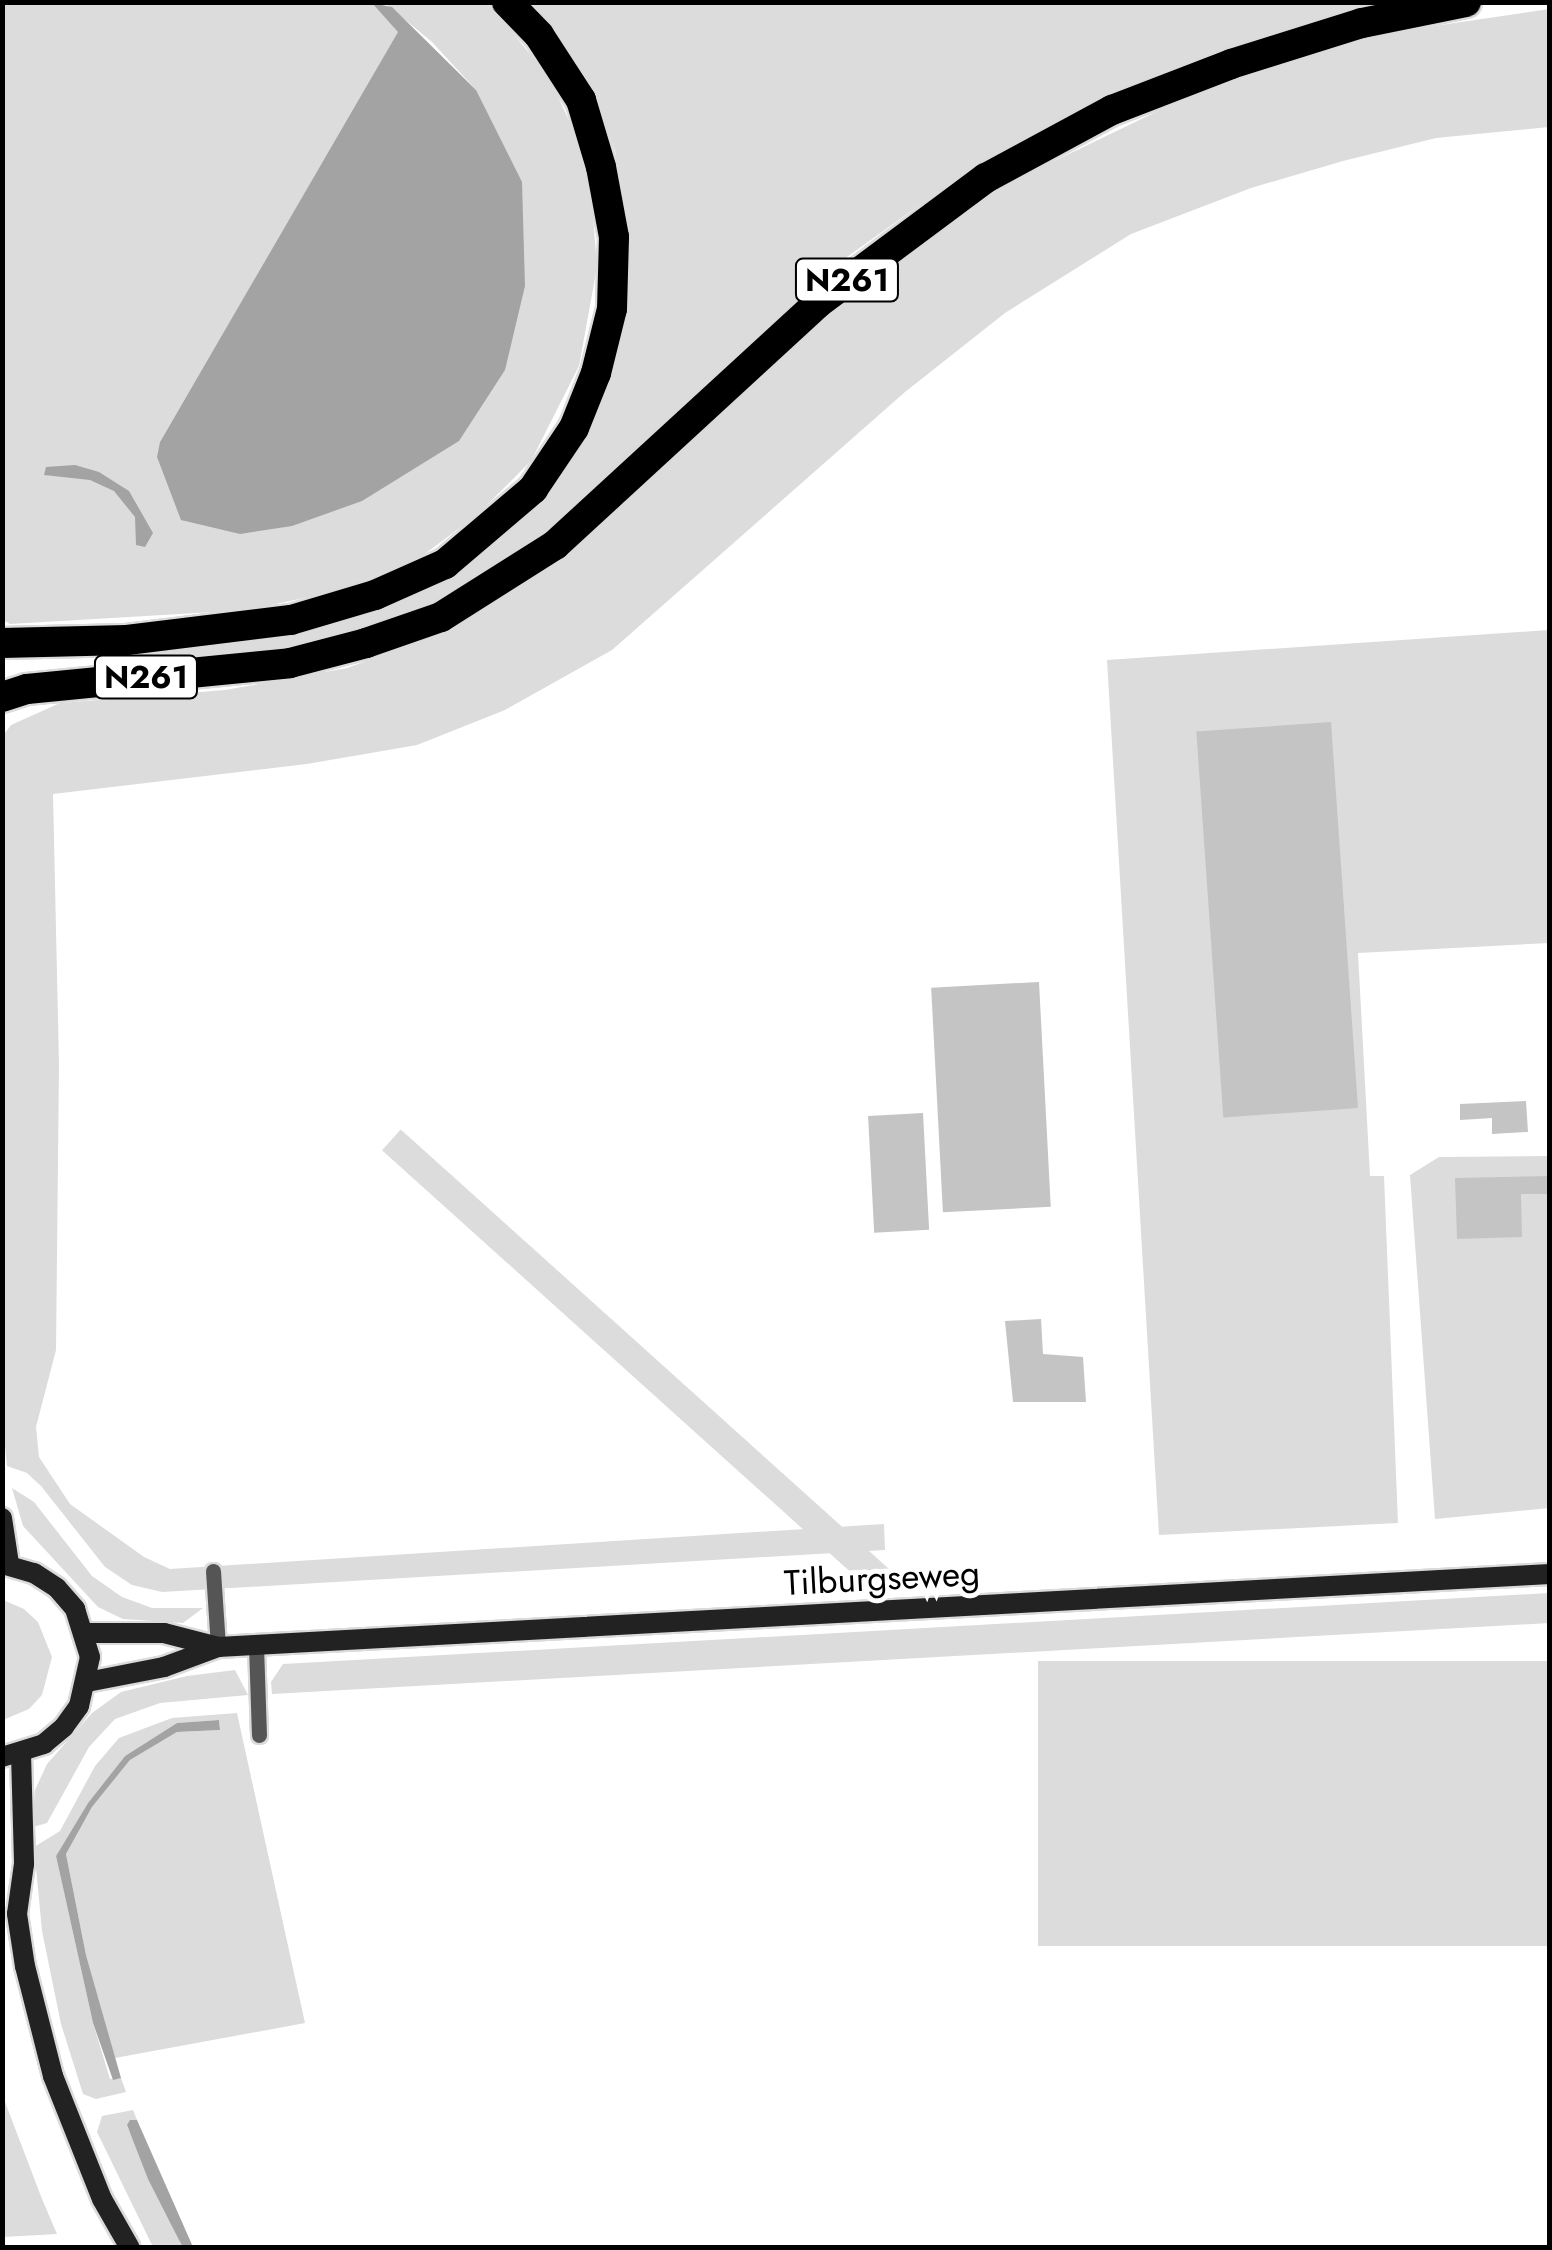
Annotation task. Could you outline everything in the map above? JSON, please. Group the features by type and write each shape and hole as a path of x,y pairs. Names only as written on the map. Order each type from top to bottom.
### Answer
{"highway":[{"name":"N261","path":"2,643 127,640 274,622 376,596 445,564 532,489 574,428 596,373 612,309 614,237 601,167 580,100 540,35 507,2"},
{"name":"N261","path":"2,698 27,689 290,663 441,617 555,544 818,304 986,178 1112,110 1231,64 1362,23 1466,2"}],"street":[{"path":"2,1518 6,1564 34,1572 57,1588 75,1608 86,1634 88,1682 64,1727 12,1756 24,1864 17,1914 25,1966 53,2076 102,2199 130,2248"},
{"name":"Tilburgseweg","path":"86,1634 164,1634 218,1646 256,1645 1550,1574"},
{"name":"Tilburgseweg","path":"88,1682 164,1667 218,1646"},
{"path":"2,1888 17,1914"}],"lane":[{"path":"213,1570 218,1646"},
{"path":"256,1645 259,1736"}],"shaded area":[{"path":"3,3 372,3 399,31 160,442 476,90 432,42 385,3 488,3 549,77 589,164 597,267 579,366 531,461 477,515 422,556 341,590 248,610 10,624 3,620"},
{"path":"372,3 392,7 476,90 522,182 525,286 505,370 459,441 362,501 292,526 240,534 181,520 157,457 160,442 398,32"},
{"path":"532,3 1392,3 1273,33 1146,82 1031,136 935,194 847,257 558,526 437,603 355,634 283,649 206,660 107,666 106,650 367,612 430,589 500,541 544,492 580,442 610,379 629,300 628,218 615,151 596,97 556,29"},
{"path":"1549,9 1549,127 1436,138 1343,161 1251,188 1131,234 1005,313 905,392 612,650 505,710 417,745 307,764 53,794 59,1065 56,1350 36,1427 39,1457 70,1504 144,1557 170,1569 884,1524 885,1550 162,1592 132,1585 105,1567 41,1486 27,1473 7,1466 2,1417 2,737 11,725 60,703 225,690 347,668 444,633 516,589 604,523 818,321 923,238 1011,182 1185,98 1366,36"},
{"path":"75,465 99,472 129,491 153,533 145,547 136,545 135,517 114,491 90,480 44,475 46,467"},
{"path":"1549,630 1549,943 1358,953 1370,1176 1384,1176 1398,1523 1159,1535 1107,660"},
{"path":"401,1129 889,1569 870,1590 382,1150"},
{"path":"1549,1156 1549,1508 1435,1519 1410,1175 1439,1157"},
{"path":"12,1488 34,1502 92,1576 122,1597 152,1608 203,1608 183,1623 123,1619 98,1607 23,1526"},
{"path":"1549,1593 1549,1623 272,1694 271,1682 283,1664"},
{"path":"3,1600 24,1609 38,1622 52,1657 42,1695 29,1709 3,1720"},
{"path":"1038,1661 1549,1661 1549,1946 1038,1946"},
{"path":"235,1670 248,1695 160,1703 115,1719 89,1747 47,1823 33,1827 35,1790 47,1764 92,1713 121,1692 187,1676"},
{"path":"237,1713 305,2023 115,2058 86,1955 66,1854 92,1807 130,1760 177,1732 220,1730 219,1720 177,1723 125,1756 88,1803 56,1856 93,2023 110,2079 121,2078 126,2092 96,2099 83,2094 61,2024 42,1931 34,1847 60,1831 95,1766 119,1738 172,1718"},
{"path":"219,1720 220,1730 177,1732 130,1760 92,1807 66,1854 86,1955 121,2078 113,2080 93,2023 56,1856 88,1803 125,1756 177,1723"},
{"path":"2,2094 42,2199 57,2234 3,2237"},
{"path":"133,2110 137,2120 127,2126 182,2247 153,2247 97,2132 102,2116"},
{"path":"130,2120 137,2120 193,2247 182,2246 148,2179 127,2125"}],"building":[{"path":"1331,722 1358,1108 1223,1117 1196,731"},
{"path":"1039,982 1051,1207 943,1212 931,988"},
{"path":"1526,1101 1528,1132 1492,1134 1492,1118 1460,1120 1460,1104"},
{"path":"923,1113 929,1230 874,1233 868,1116"},
{"path":"1550,1176 1550,1194 1521,1194 1522,1237 1457,1239 1455,1178"},
{"path":"1041,1319 1043,1354 1083,1357 1086,1402 1013,1402 1005,1321"}]}
